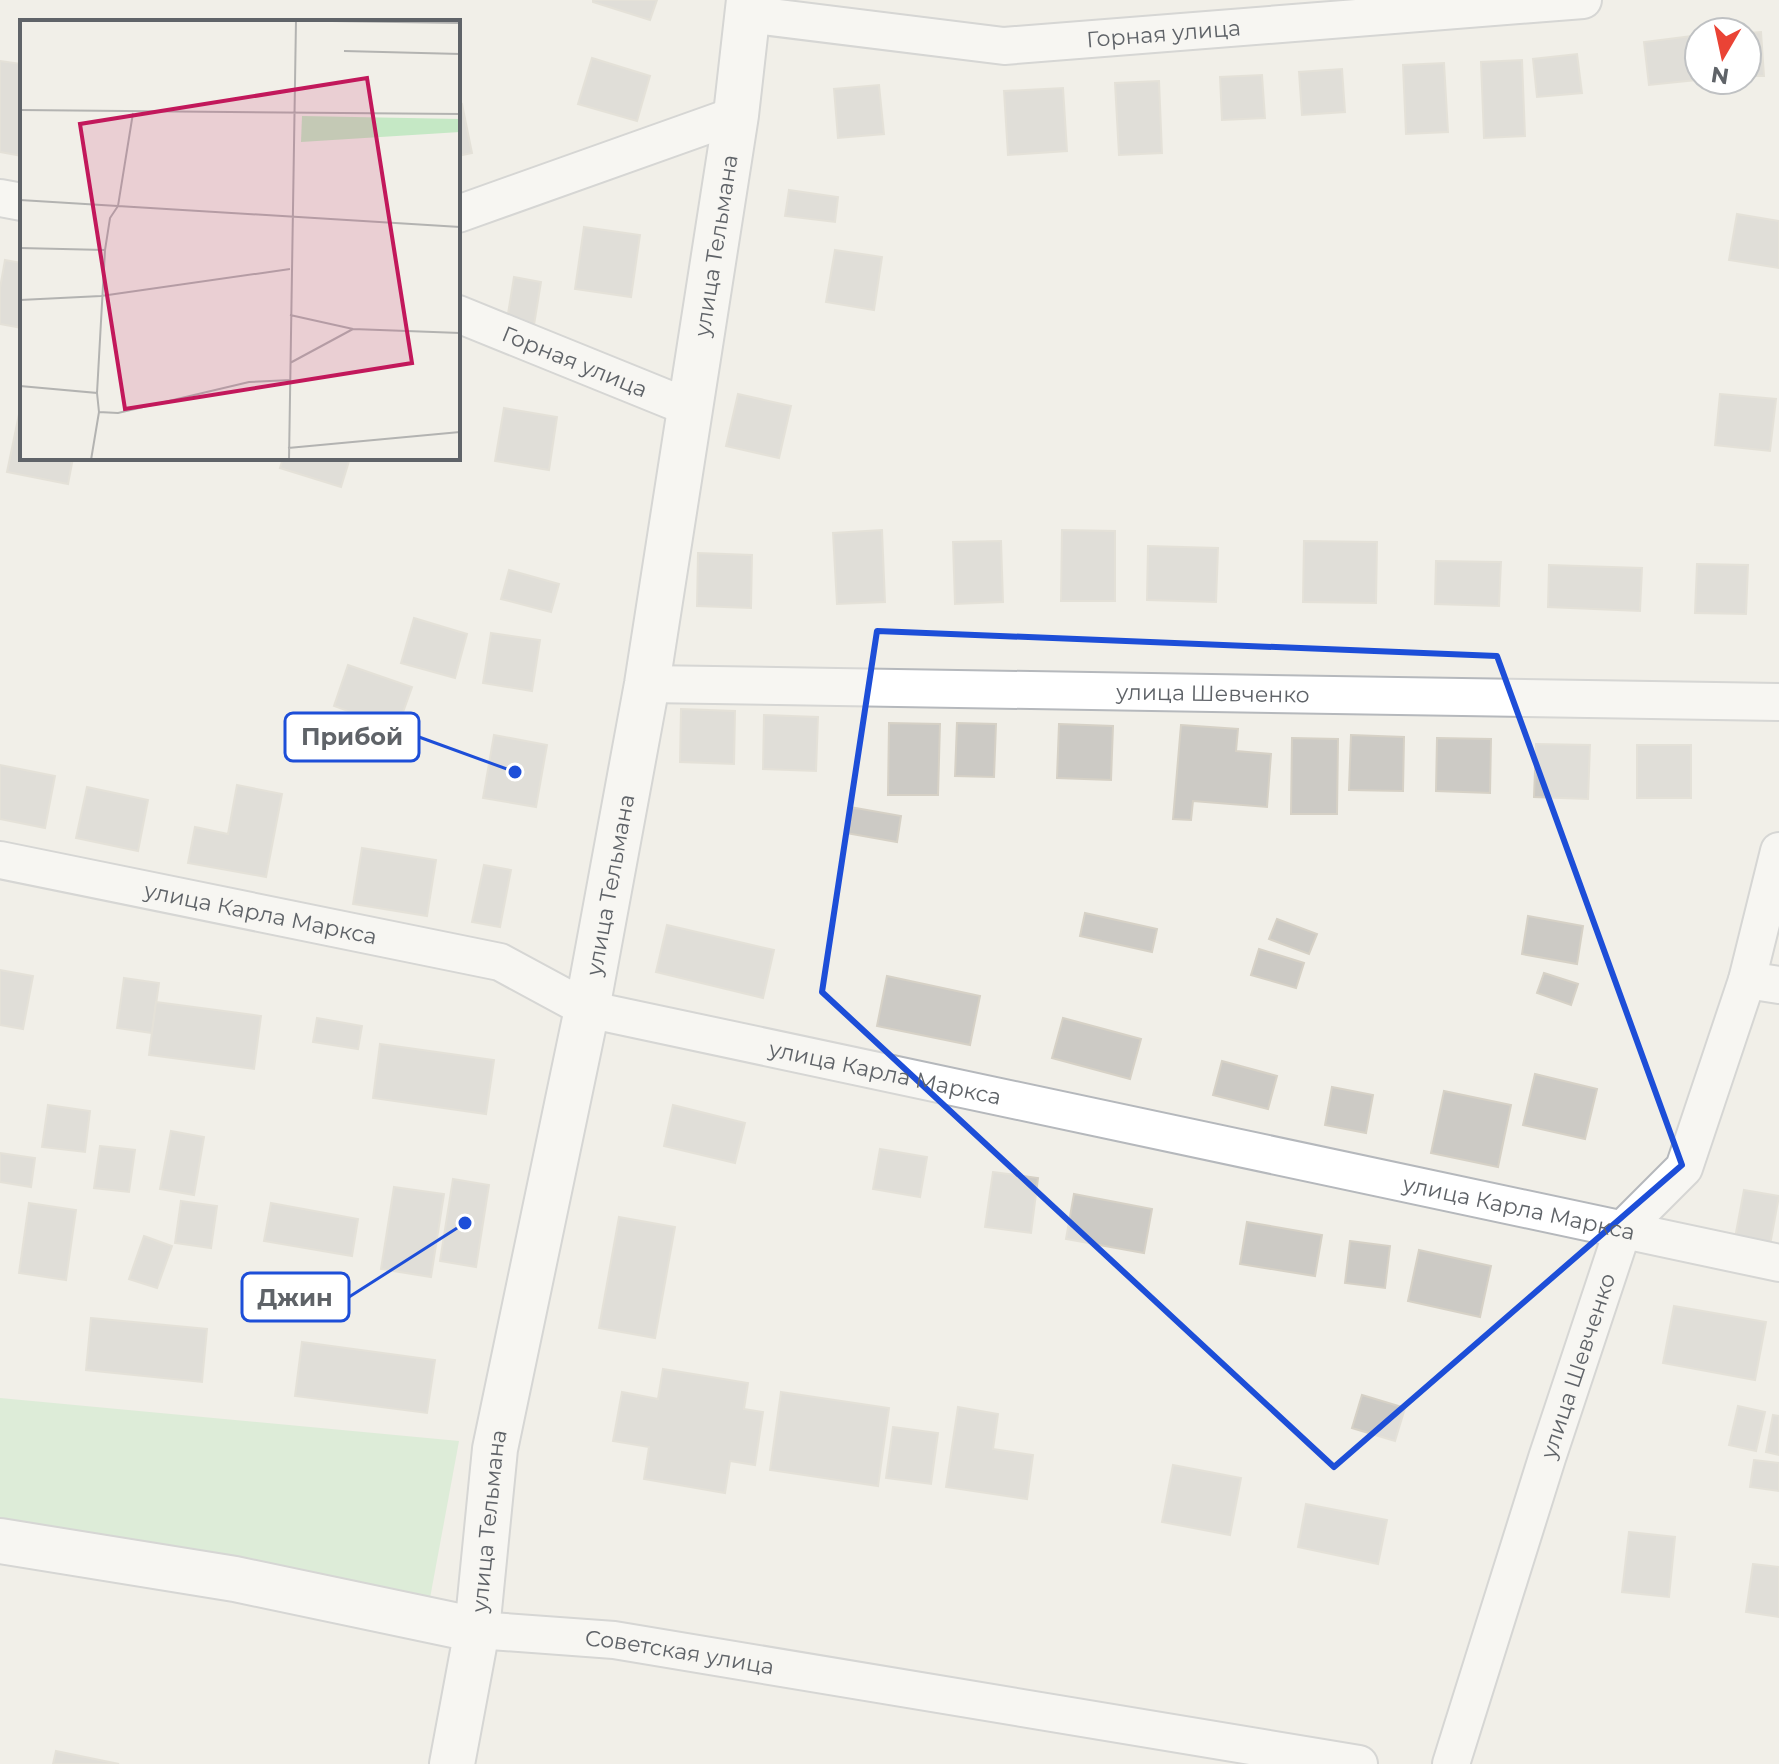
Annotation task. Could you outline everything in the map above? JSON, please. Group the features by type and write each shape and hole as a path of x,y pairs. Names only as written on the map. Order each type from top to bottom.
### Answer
{"street":[{"name":"Горная улица","path":"747,7 1004,46 1583,0"},
{"name":"улица Тельмана","path":"452,1764 477,1630 495,1449 587,1009 647,684 736,115 747,7"},
{"path":"460,213 736,115"},
{"path":"0,198 20,202"},
{"name":"Горная улица","path":"460,315 690,408"},
{"name":"улица Шевченко","path":"647,684 1779,702"},
{"name":"улица Шевченко","path":"1451,1764 1623,1229 1684,1168 1763,983 1779,851"},
{"name":"улица Карла Маркса","path":"0,860 500,962 587,1009 1779,1263"},
{"name":"Советская улица","path":"0,1541 235,1579 477,1630 614,1640 1359,1764"}],"highlighted area":[{"path":"877,631 1497,656 1682,1165 1334,1467 822,992"}],"green space":[{"path":"0,1398 459,1441 430,1598 0,1521"}],"building":[{"path":"593,0 657,0 650,20"},
{"path":"1683,37 1683,81 1649,85 1644,42"},
{"path":"1577,54 1582,93 1537,97 1533,59"},
{"path":"592,58 650,76 637,121 578,104"},
{"path":"1522,60 1525,136 1484,138 1481,62"},
{"path":"0,61 20,64 20,156 0,152"},
{"path":"1444,63 1448,132 1406,134 1403,65"},
{"path":"1342,69 1345,112 1302,115 1299,72"},
{"path":"1262,75 1265,118 1222,120 1220,77"},
{"path":"1159,81 1162,153 1119,155 1115,83"},
{"path":"879,85 884,134 838,138 834,89"},
{"path":"1063,88 1067,151 1008,155 1004,91"},
{"path":"460,104 472,153 460,156"},
{"path":"789,190 838,197 835,222 785,216"},
{"path":"1737,214 1779,221 1779,268 1729,260"},
{"path":"584,227 640,235 631,297 575,289"},
{"path":"835,250 882,257 874,310 826,302"},
{"path":"5,260 20,263 20,328 0,324 0,288"},
{"path":"514,277 541,282 534,325 507,320"},
{"path":"738,394 791,406 779,458 726,446"},
{"path":"1720,394 1776,399 1770,451 1715,445"},
{"path":"504,408 557,417 549,470 495,461"},
{"path":"20,410 20,460 73,460 68,484 7,472"},
{"path":"282,460 349,460 341,487 280,468"},
{"path":"882,530 885,602 837,604 833,533"},
{"path":"1062,530 1115,531 1115,601 1061,601"},
{"path":"1001,541 1003,602 955,604 953,542"},
{"path":"1304,541 1377,542 1376,603 1303,602"},
{"path":"1148,546 1218,548 1216,602 1147,600"},
{"path":"698,553 752,555 751,608 697,606"},
{"path":"1436,561 1501,562 1499,606 1435,604"},
{"path":"1697,564 1748,565 1746,614 1695,613"},
{"path":"1549,565 1642,568 1640,611 1548,607"},
{"path":"509,570 559,584 551,612 501,599"},
{"path":"414,618 467,634 455,678 401,663"},
{"path":"491,633 540,640 532,691 483,683"},
{"path":"348,665 412,687 397,729 334,706"},
{"path":"681,709 735,711 734,764 680,762"},
{"path":"764,715 818,717 816,771 763,769"},
{"path":"889,723 940,724 938,795 888,795"},
{"path":"957,723 996,724 994,777 955,776"},
{"path":"1059,724 1113,726 1111,780 1057,778"},
{"path":"1181,725 1238,729 1236,751 1271,754 1267,807 1193,801 1191,820 1173,819"},
{"path":"494,735 547,745 536,807 483,798"},
{"path":"1351,735 1404,737 1403,791 1349,790"},
{"path":"1292,738 1338,739 1337,814 1291,814"},
{"path":"1437,738 1491,739 1490,793 1436,791"},
{"path":"1536,744 1590,745 1588,799 1534,797"},
{"path":"1637,745 1691,745 1691,798 1637,798"},
{"path":"0,765 55,776 45,828 0,819"},
{"path":"237,785 282,794 266,877 188,863 195,827 228,834"},
{"path":"87,787 148,800 138,851 76,838"},
{"path":"850,807 901,816 897,842 846,833"},
{"path":"362,848 436,860 427,916 353,904"},
{"path":"484,865 511,870 500,927 472,922"},
{"path":"1085,913 1157,929 1152,952 1080,936"},
{"path":"1528,916 1583,926 1577,964 1522,954"},
{"path":"1277,919 1317,934 1309,954 1269,939"},
{"path":"667,925 774,950 763,998 656,972"},
{"path":"1259,949 1304,963 1296,988 1251,975"},
{"path":"0,970 33,976 23,1029 0,1025"},
{"path":"1544,973 1578,984 1571,1005 1537,993"},
{"path":"887,976 980,996 970,1045 877,1026"},
{"path":"124,978 159,983 152,1033 117,1028"},
{"path":"156,1002 261,1016 254,1069 149,1055"},
{"path":"317,1018 362,1026 358,1049 313,1042"},
{"path":"1063,1018 1141,1039 1130,1079 1052,1058"},
{"path":"380,1044 494,1060 486,1114 373,1098"},
{"path":"1222,1061 1277,1076 1268,1109 1213,1095"},
{"path":"1535,1074 1597,1089 1585,1139 1523,1125"},
{"path":"1332,1087 1373,1095 1366,1133 1325,1125"},
{"path":"1444,1091 1511,1105 1498,1167 1431,1153"},
{"path":"48,1105 90,1111 85,1152 42,1147"},
{"path":"673,1105 745,1123 735,1163 664,1146"},
{"path":"171,1131 204,1137 194,1195 160,1189"},
{"path":"100,1146 135,1150 129,1192 94,1188"},
{"path":"880,1149 927,1157 920,1197 873,1189"},
{"path":"0,1153 35,1158 31,1187 0,1182"},
{"path":"993,1172 1038,1178 1031,1233 985,1227"},
{"path":"453,1179 489,1185 476,1267 440,1261"},
{"path":"394,1187 444,1194 431,1277 381,1269"},
{"path":"1744,1190 1779,1196 1770,1245 1735,1238"},
{"path":"1074,1194 1152,1209 1144,1253 1066,1239"},
{"path":"181,1201 217,1206 211,1248 175,1243"},
{"path":"29,1203 76,1210 66,1280 19,1273"},
{"path":"271,1203 358,1219 352,1256 264,1241"},
{"path":"619,1217 675,1227 655,1338 599,1328"},
{"path":"1247,1222 1322,1235 1315,1276 1240,1264"},
{"path":"144,1236 172,1246 157,1288 129,1279"},
{"path":"1350,1241 1390,1246 1385,1288 1345,1283"},
{"path":"1419,1250 1491,1266 1480,1317 1408,1301"},
{"path":"1674,1306 1766,1322 1755,1380 1663,1363"},
{"path":"91,1318 207,1329 202,1382 86,1370"},
{"path":"302,1342 435,1360 427,1413 295,1396"},
{"path":"663,1369 748,1383 744,1409 763,1412 755,1465 730,1461 725,1493 644,1479 649,1447 613,1441 622,1392 658,1399"},
{"path":"781,1392 889,1408 878,1486 770,1470"},
{"path":"1362,1395 1405,1408 1395,1441 1352,1428"},
{"path":"1738,1406 1765,1412 1756,1451 1729,1445"},
{"path":"958,1407 998,1414 993,1449 1033,1455 1027,1499 946,1487"},
{"path":"1773,1415 1779,1416 1779,1455 1766,1452"},
{"path":"893,1427 938,1433 931,1484 886,1478"},
{"path":"1754,1460 1779,1463 1779,1491 1750,1487"},
{"path":"1173,1465 1241,1478 1230,1535 1162,1522"},
{"path":"1306,1504 1387,1520 1378,1564 1298,1547"},
{"path":"1629,1532 1675,1537 1669,1597 1622,1592"},
{"path":"1753,1564 1779,1567 1779,1617 1746,1612"},
{"path":"56,1751 119,1764 53,1764"}],"place":[{"name":"Прибой","path":"515,772"},
{"name":"Джин","path":"465,1223"}]}
